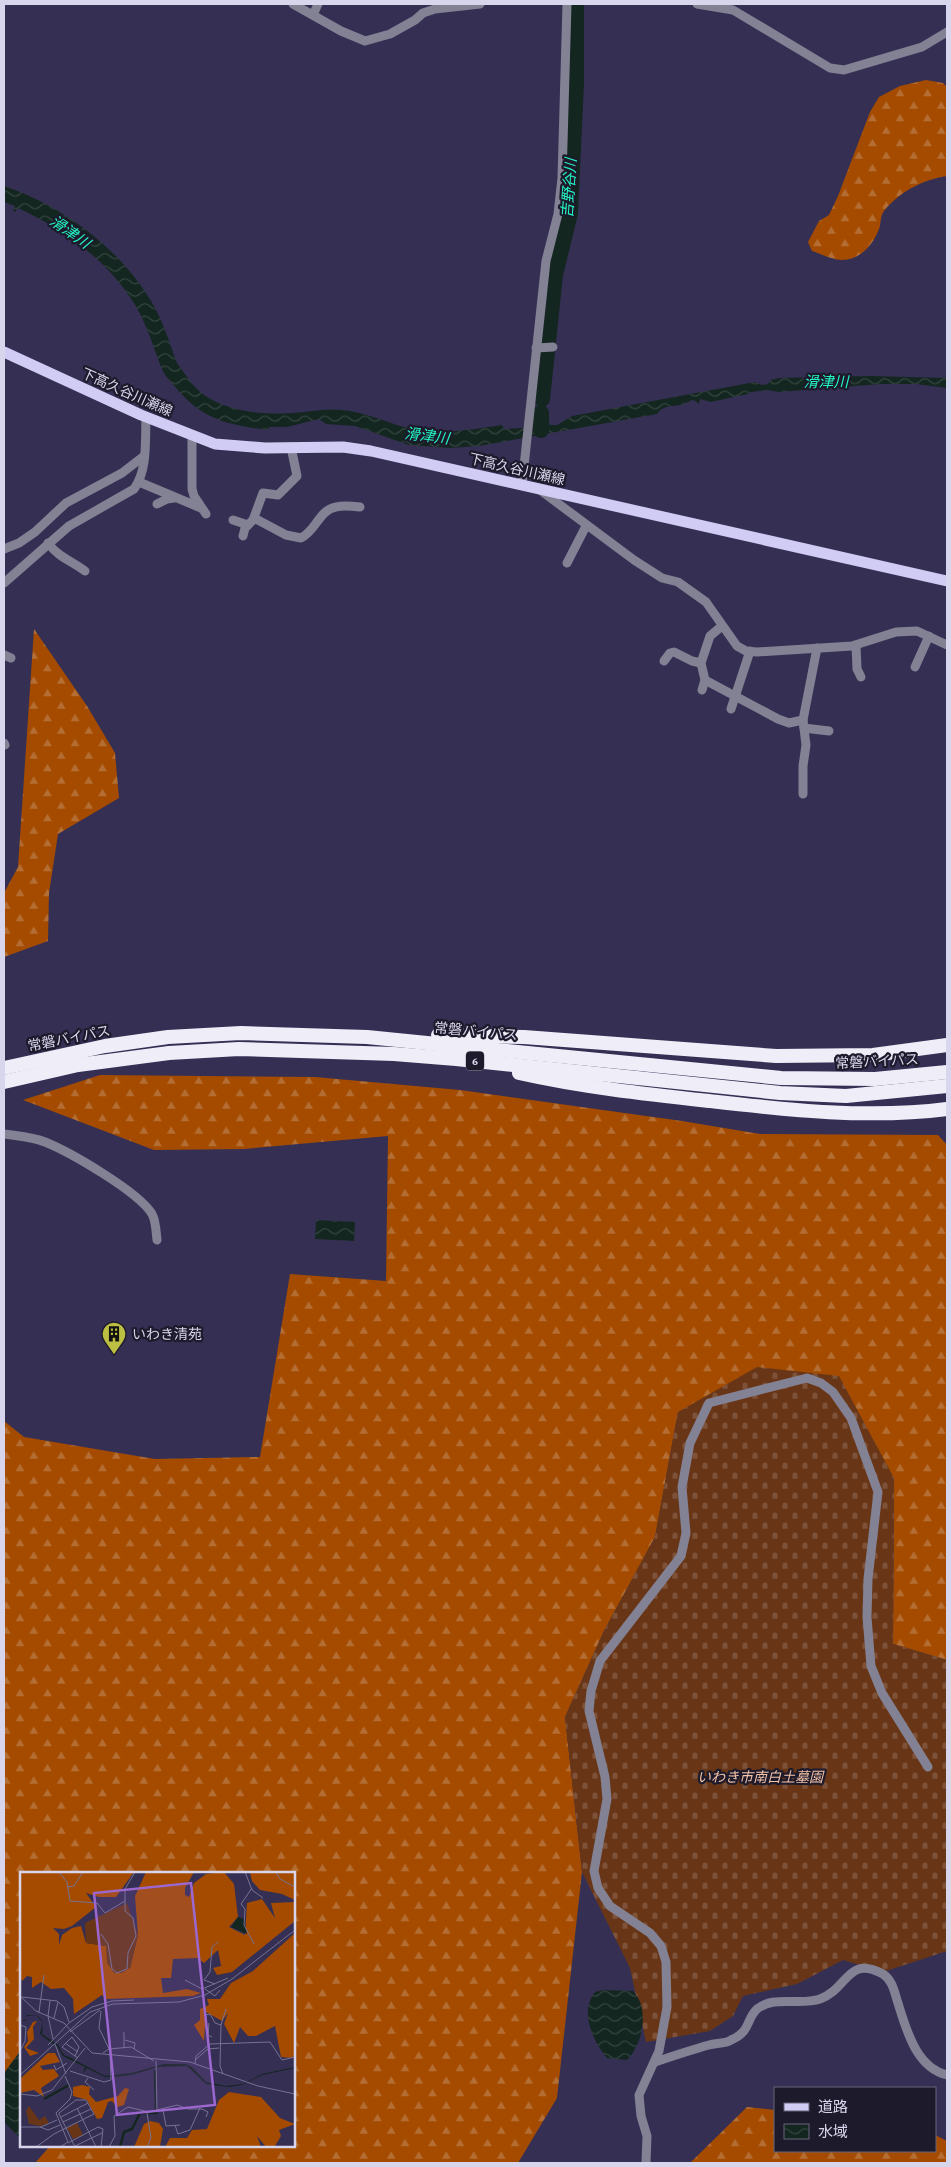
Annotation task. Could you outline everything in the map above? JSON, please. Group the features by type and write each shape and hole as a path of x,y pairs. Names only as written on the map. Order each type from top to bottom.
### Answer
{"highway":[{"name":"常磐バイパス","path":"4,1068 105,1046 168,1037 241,1033 367,1036 781,1078 875,1079 918,1077 947,1072"},
{"path":"367,1036 524,1037 776,1056 873,1055 947,1044"},
{"name":"常磐バイパス","path":"4,1082 78,1065 169,1053 229,1049 394,1054 456,1058 780,1093 846,1096 947,1086"},
{"path":"456,1058 564,1083 773,1108 889,1114 947,1109"}],"main road":[{"name":"下高久谷川瀬線","path":"4,352 146,417 215,444 231,447 343,447 371,451 947,581"}],"street":[{"path":"293,4 341,31 365,41 390,34 415,20 423,13 435,8 480,4"},
{"path":"313,15 318,4"},
{"path":"522,485 539,348 546,261 558,214 562,178 567,4"},
{"path":"697,4 733,10 830,68 838,70 844,70 922,47 947,32"},
{"path":"539,348 553,347"},
{"path":"4,583 48,543 76,521 128,493 139,482 144,456 146,417"},
{"path":"139,482 177,497 203,511 192,489 192,436"},
{"path":"243,536 263,493 278,495 297,476 292,446"},
{"path":"4,548 18,543 35,532 66,503 122,473 144,456"},
{"path":"538,489 586,526 647,568 662,578 678,582 706,602 737,646 750,651 856,645 896,632 917,631 947,645"},
{"path":"157,504 162,500 177,497"},
{"path":"233,520 251,521 286,535 301,538 311,531 329,509 342,506 360,507"},
{"path":"567,563 586,526"},
{"path":"48,543 55,553 85,570"},
{"path":"702,690 705,680 701,663 710,636 714,630 722,626"},
{"path":"915,667 929,636"},
{"path":"856,645 857,669 861,677"},
{"path":"803,794 803,766 806,746 804,724 817,648"},
{"path":"731,708 750,651"},
{"path":"664,661 670,653 674,652 692,661 701,663"},
{"path":"705,680 735,698 789,723 804,724 830,731"},
{"path":"4,1134 44,1141 79,1159 127,1190 151,1212 154,1218 157,1240"},
{"path":"646,2163 647,2136 641,2116 639,2096 659,2052 668,2006 666,1962 661,1946 650,1933 610,1906 598,1888 594,1870 606,1799 605,1777 589,1710 591,1691 600,1661 681,1556 686,1533 682,1487 690,1444 710,1403 807,1378 821,1383 833,1392 851,1418 878,1492 868,1578 867,1617 871,1666 882,1693 928,1767"},
{"path":"655,2062 712,2044 729,2042 748,2028 758,2008 776,2001 816,2000 830,1995 856,1969 864,1967 886,1976 893,1985 908,2033 922,2058 936,2072 947,2075"}],"green space":[{"path":"926,80 943,83 947,87 947,176 929,180 912,188 890,204 882,215 880,227 869,246 855,257 838,260 812,251 808,242 819,221 829,215 870,112 879,97 900,86"},
{"path":"34,629 87,706 115,753 119,798 58,834 49,893 48,941 4,957 4,893 18,867"},
{"path":"100,1075 315,1077 460,1090 682,1121 760,1134 938,1135 947,1145 947,1660 893,1644 894,1478 678,1412 655,1537 604,1631 565,1717 582,1872 557,2098 518,2163 35,2163 49,2147 295,2147 295,1872 20,1872 20,2057 4,2077 4,1421 24,1437 155,1459 260,1457 290,1274 386,1281 388,1136 244,1149 154,1150 23,1100"},
{"name":"いわき市南白土墓園","path":"757,1367 839,1376 894,1478 893,1644 947,1660 947,1951 883,1972 843,1960 797,1984 743,1996 733,2016 710,2031 646,2042 630,1968 582,1872 565,1717 604,1631 655,1537 678,1412"},
{"path":"747,2107 774,2110 774,2152 936,2152 936,2136 947,2141 947,2163 690,2163"}],"water":[{"name":"滑津川","path":"4,186 48,205 70,218 109,249 141,286 154,306 177,363 189,380 204,395 235,409 258,413 342,410 416,430 441,432 502,425 504,429 522,428 539,420 545,421 550,425 557,425 572,416 755,382 762,385 768,384 771,380 779,378 871,376 947,378 947,388 916,384 881,384 779,392 767,390 711,402 700,399 699,404 692,400 664,408 657,414 479,446 450,448 409,445 355,426 326,424 319,419 287,427 269,427 268,430 241,426 207,414 187,399 164,373 140,314 130,297 107,269 65,234 18,208 15,212 13,211 15,206 4,202"},
{"path":"316,1220 355,1222 354,1241 315,1239"},
{"path":"604,1990 633,1991 641,2007 643,2016 640,2036 633,2053 627,2060 607,2058 597,2043 590,2026 588,2008 590,2000 595,1992"},
{"path":"20,2051 20,2138 4,2122 4,2073"}],"waterway":[{"name":"吉野谷川","path":"542,399 555,275 570,213 576,83 576,4"},
{"name":"吉野谷川","path":"541,413 541,430"}],"place":[{"name":"いわき清苑","path":"114,1355"}]}
